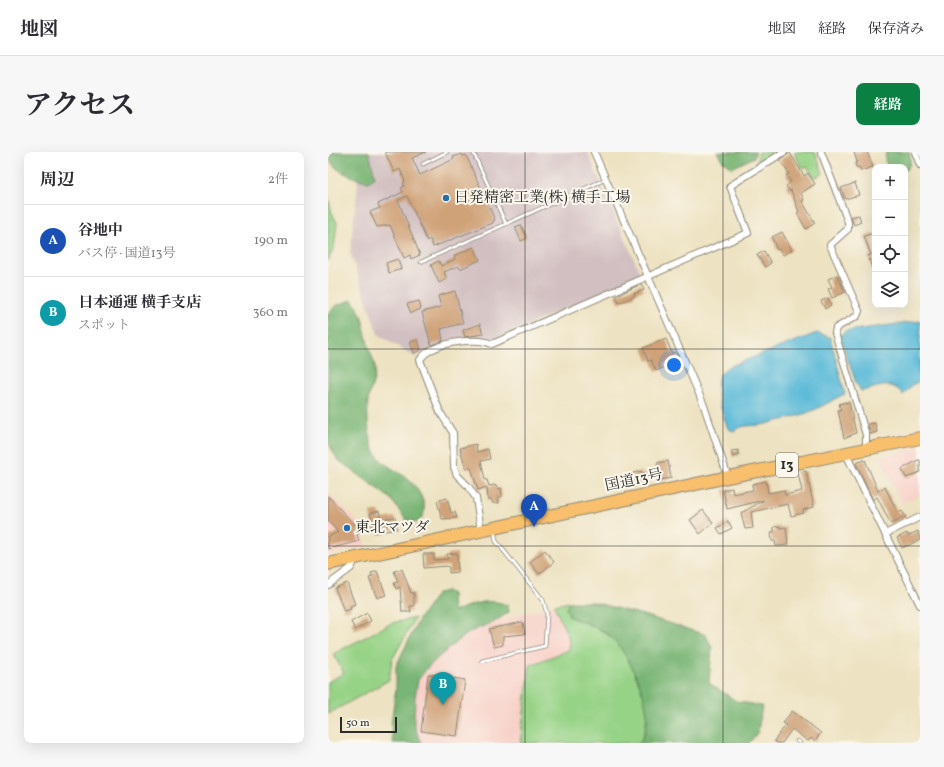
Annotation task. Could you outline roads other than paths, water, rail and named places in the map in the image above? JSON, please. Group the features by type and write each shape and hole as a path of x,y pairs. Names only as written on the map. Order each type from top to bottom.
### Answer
{"highway":[{"name":"国道13号","path":"356,558 728,477 920,438"},
{"name":"13","path":"328,564 356,558"}],"street":[{"path":"594,152 703,403 728,477"},
{"path":"481,531 476,498 468,486 457,475 453,454 453,433 440,412 422,367 420,360 423,355 428,351 454,342 486,341 492,344 748,232 730,186 784,152"},
{"path":"821,152 848,222 848,229 830,245 859,311 857,316 836,328 835,333 866,435 866,449"},
{"path":"915,152 920,165"},
{"path":"846,454 920,605"},
{"path":"885,534 920,517"},
{"path":"328,585 351,568 356,558"}],"lane":[{"path":"423,164 447,152"},
{"path":"473,152 506,224"},
{"path":"421,262 606,179"},
{"path":"482,660 545,646 548,614 543,600 496,541 494,528"}],"water":[{"path":"920,321 920,382 913,384 903,395 899,390 889,386 861,391 856,383 841,339 842,334 846,331"},
{"path":"817,333 830,337 845,394 801,415 762,425 745,426 734,431 728,429 720,404 717,385 719,375 728,367"}],"place":[{"name":"日発精密工業(株) 横手工場","path":"446,198"},
{"name":"谷地中","path":"534,527"},
{"name":"東北マツダ","path":"347,528"},
{"name":"日本通運 横手支店","path":"443,705"}]}
